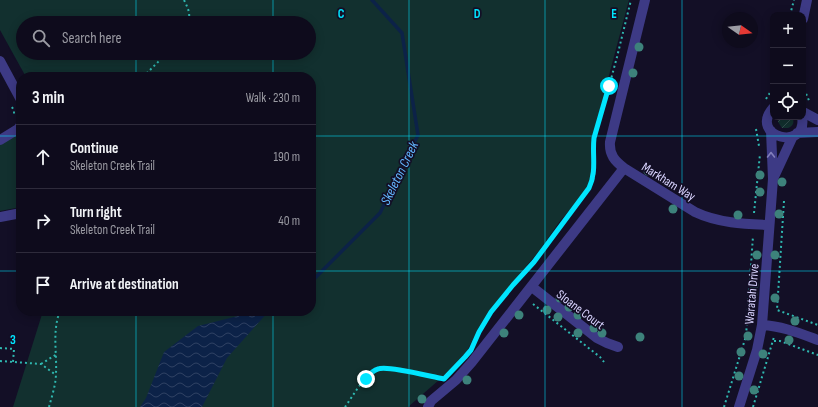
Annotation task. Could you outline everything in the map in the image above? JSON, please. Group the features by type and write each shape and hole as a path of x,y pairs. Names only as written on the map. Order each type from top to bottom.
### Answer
{"street":[{"path":"624,168 616,162 611,153 611,136 645,0"},
{"path":"804,12 807,0"},
{"path":"0,61 16,91"},
{"path":"807,109 818,120"},
{"name":"Waratah Drive","path":"739,407 757,350 762,325 773,180 771,165 771,131 767,122 770,113"},
{"name":"Waratah Drive","path":"773,180 795,135 802,126 802,120"},
{"path":"0,140 16,130"},
{"path":"771,131 779,137 788,138 795,135 818,132"},
{"name":"Markham Way","path":"428,407 431,401 464,372 624,168 707,218 721,221 769,225"},
{"path":"0,217 16,214"},
{"name":"Sloane Court","path":"532,287 597,338 618,347"},
{"path":"762,325 775,326 818,340"}],"path":[{"path":"184,0 189,9 190,16"},
{"path":"476,337 491,312 534,262 585,194 594,177 594,138 617,57 631,0"},
{"path":"791,12 794,0"},
{"path":"147,72 160,60"},
{"path":"806,91 807,109"},
{"path":"763,104 770,93"},
{"path":"11,105 14,114 12,119"},
{"path":"724,407 746,336 760,150 755,126"},
{"path":"594,159 611,153"},
{"path":"784,200 777,310 818,325"},
{"path":"747,212 755,213"},
{"path":"49,407 56,376 57,354 55,340 58,316"},
{"path":"753,407 774,341 775,326"},
{"path":"774,341 780,341 818,355"},
{"path":"0,348 14,349 13,362"},
{"path":"41,364 57,354"},
{"path":"0,361 41,364 56,376"},
{"path":"345,407 370,373 378,368 390,368 444,379"}],"green space":[{"path":"0,0 629,0 591,143 592,173 588,186 581,197 560,221 539,251 487,314 467,351 447,373 408,407 13,407 41,316 316,316 316,72 23,72 17,60 316,60 316,16 16,16 16,59 0,30"},
{"path":"778,120 793,120 793,124 788,128 782,128"},
{"path":"16,136 16,208 0,211 0,144"}],"water":[{"path":"238,316 265,316 227,358 202,407 140,407 146,398 164,352 198,326"}],"waterway":[{"name":"Skeleton Creek","path":"316,277 380,213 418,135 402,33 372,0"}],"route":[{"path":"366,379 370,373 378,368 390,368 444,379 471,350 479,332 491,312 534,262 589,188 594,177 595,169 593,146 594,138 609,86"}]}
